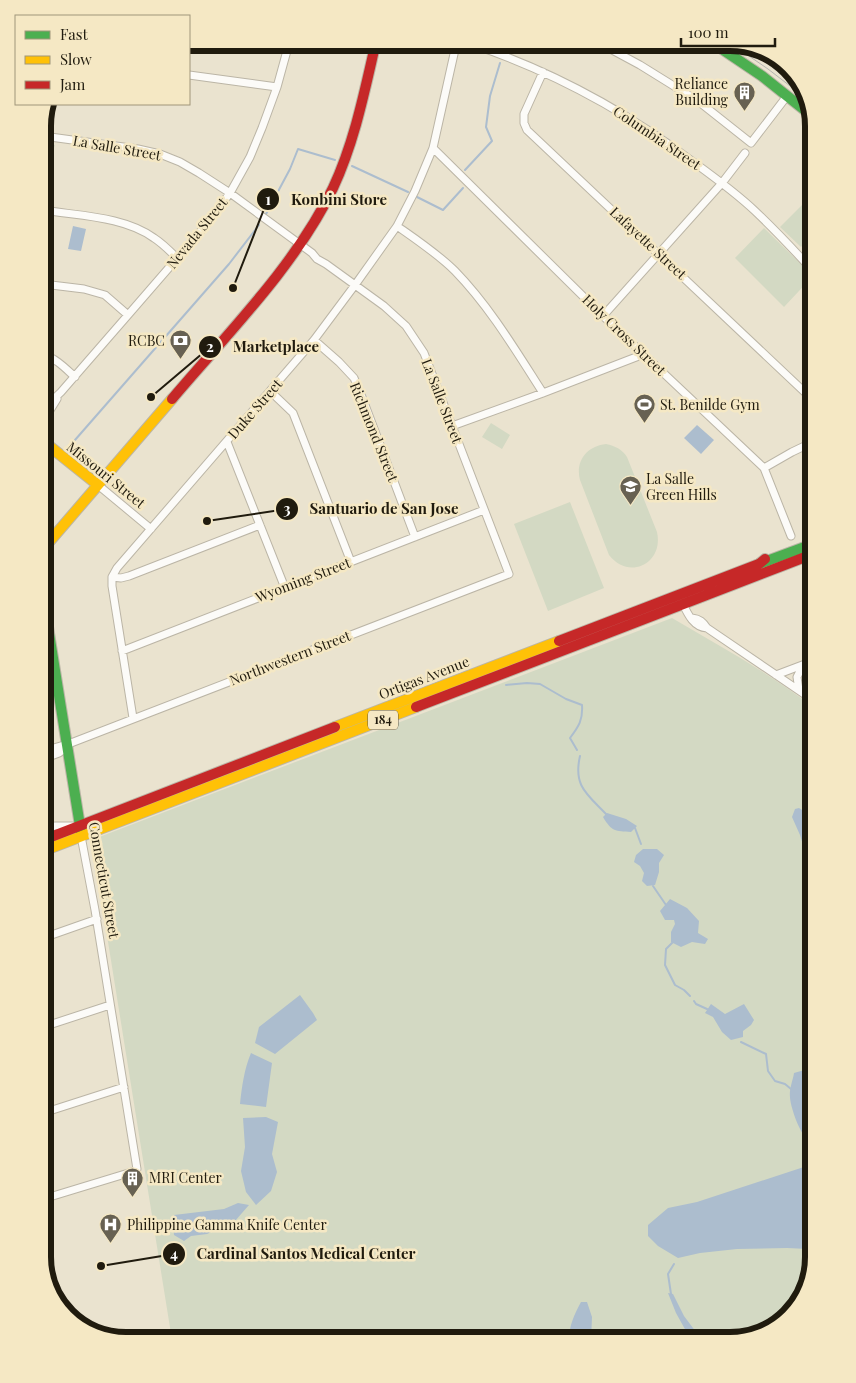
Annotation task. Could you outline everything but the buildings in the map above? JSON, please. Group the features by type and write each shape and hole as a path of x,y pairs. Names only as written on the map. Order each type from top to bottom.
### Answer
{"main road":[{"path":"51,540 263,293 300,244 323,208 344,163 356,125 374,51"},
{"path":"725,51 802,108"},
{"name":"Missouri Street","path":"51,448 98,486"},
{"name":"Ortigas Avenue","path":"51,846 81,831 615,619 759,564 769,555 805,541"},
{"path":"759,564 805,548"},
{"name":"Ortigas Avenue","path":"51,838 81,831 805,557"},
{"name":"Connecticut Street","path":"51,643 81,831"}],"street":[{"name":"Nevada Street","path":"51,402 75,377 206,225 230,193 250,157 262,128 277,87 287,51"},
{"name":"Duke Street","path":"112,577 117,568 314,340 356,285 397,226 415,191 433,148 455,51"},
{"name":"Columbia Street","path":"493,51 585,92 663,139 722,183 754,210 805,262"},
{"path":"614,51 698,101 750,143 787,96"},
{"name":"Lafayette Street","path":"543,72 524,114 524,123 527,130 805,391"},
{"path":"190,75 277,87"},
{"name":"La Salle Street","path":"51,137 160,154 180,162 230,193 312,253 317,259 384,306 406,326 424,354 509,574"},
{"name":"Holy Cross Street","path":"433,148 603,316 764,468 791,536"},
{"path":"603,316 722,183 745,153"},
{"path":"51,211 128,224 153,237 177,258"},
{"path":"397,226 454,270 473,291 504,333 543,393"},
{"path":"51,285 84,289 105,295 128,315"},
{"name":"Richmond Street","path":"314,340 354,378 415,537"},
{"path":"452,426 644,354"},
{"path":"51,358 58,361 75,377"},
{"path":"270,391 293,413 351,562"},
{"name":"Nevada Street","path":"51,409 61,392"},
{"path":"227,442 284,588"},
{"path":"764,468 805,446"},
{"name":"Missouri Street","path":"98,486 151,530"},
{"name":"Wyoming Street","path":"122,650 484,510"},
{"path":"133,718 112,577 121,578 129,576 260,525"},
{"name":"Northwestern Street","path":"68,744 509,574"},
{"path":"683,604 694,624 701,628 707,628 805,694"},
{"path":"776,675 803,664"},
{"path":"799,690 797,677 803,664"},
{"path":"51,749 68,744"},
{"path":"51,756 59,753 68,744"},
{"path":"51,827 55,826 81,831"},
{"name":"Connecticut Street","path":"51,1195 137,1169 81,831"},
{"path":"51,935 96,919"},
{"path":"51,1024 110,1005"},
{"path":"51,1110 124,1087"}],"green space":[{"path":"51,144 55,145 51,156"},
{"path":"805,202 805,243 801,247 780,227"},
{"path":"764,228 805,268 805,285 784,307 735,258"},
{"path":"491,423 510,435 502,449 482,437"},
{"path":"606,444 618,448 627,457 657,532 658,543 655,552 650,560 643,565 626,567 617,563 609,555 580,480 579,467 584,456 593,448"},
{"path":"570,502 604,588 548,611 514,524"},
{"path":"672,618 762,671 805,701 805,1256 802,1276 795,1294 783,1310 763,1324 754,1328 729,1332 171,1332 105,923 94,839"}],"water":[{"path":"73,226 86,229 81,251 68,249"},
{"path":"697,425 714,440 701,454 684,438"},
{"path":"799,808 802,810 805,816 805,849 792,817 795,809"},
{"path":"607,813 626,819 637,826 631,832 614,830 603,817"},
{"path":"643,849 657,849 664,855 659,863 659,872 655,885 647,886 642,881 644,873 640,866 634,862 636,855"},
{"path":"670,899 687,908 699,921 698,933 708,939 705,944 692,942 681,947 671,942 671,932 675,924 674,920 665,920 660,911"},
{"path":"300,995 317,1020 275,1054 255,1043 259,1027"},
{"path":"711,1004 725,1014 744,1004 754,1020 743,1031 743,1037 731,1040 722,1032 713,1017 705,1013"},
{"path":"251,1053 272,1063 266,1107 240,1104 245,1072"},
{"path":"805,1070 805,1136 795,1118 790,1101 794,1073"},
{"path":"266,1117 278,1122 272,1154 277,1172 271,1191 256,1205 246,1192 241,1171 245,1147 243,1118"},
{"path":"805,1167 805,1249 737,1249 700,1253 678,1258 658,1246 648,1236 648,1225 668,1208 697,1202"},
{"path":"238,1203 249,1205 235,1221 207,1234 191,1236 184,1241 174,1235 174,1215 224,1209"},
{"path":"668,1293 673,1294 684,1316 696,1332 687,1332"},
{"path":"581,1302 587,1302 592,1317 591,1332 570,1332 576,1311"}],"waterway":[{"path":"465,170 492,141 486,127 490,96 500,63"},
{"path":"266,214 290,169 298,149 335,160"},
{"path":"352,166 408,192"},
{"path":"417,197 443,210 463,188"},
{"path":"68,448 229,264 259,225"},
{"path":"506,685 540,684 566,699 582,705 580,723 570,738 577,750"},
{"path":"580,756 578,775 583,789 606,814"},
{"path":"635,828 641,844"},
{"path":"653,886 666,905"},
{"path":"673,942 666,949 665,965 675,985 690,996"},
{"path":"694,1001 696,1004 707,1009"},
{"path":"741,1042 766,1054 768,1071 775,1081 785,1084 791,1089"},
{"path":"671,1294 668,1274 674,1264"}],"tram line":[{"path":"745,53 795,90"}],"traffic: fast":[{"path":"725,51 762,76 802,108"},
{"path":"759,564 805,547"},
{"path":"51,646 81,832"}],"traffic: slow":[{"path":"51,540 172,399"},
{"path":"51,447 98,485"},
{"path":"335,727 559,641"},
{"path":"51,848 416,707"}],"traffic: jam":[{"path":"172,399 259,298 318,217 347,154 358,118 374,51"},
{"path":"416,707 805,557"},
{"path":"559,641 759,564 765,559"},
{"path":"51,837 335,727"}],"place":[{"name":"Reliance Building","path":"744,111"},
{"name":"Konbini Store","path":"233,288"},
{"name":"RCBC","path":"181,360"},
{"name":"Marketplace","path":"151,397"},
{"name":"St. Benilde Gym","path":"644,424"},
{"name":"La Salle Green Hills","path":"630,506"},
{"name":"Santuario de San Jose","path":"207,521"},
{"name":"MRI Center","path":"133,1197"},
{"name":"Philippine Gamma Knife Center","path":"111,1244"},
{"name":"Cardinal Santos Medical Center","path":"101,1266"}]}
